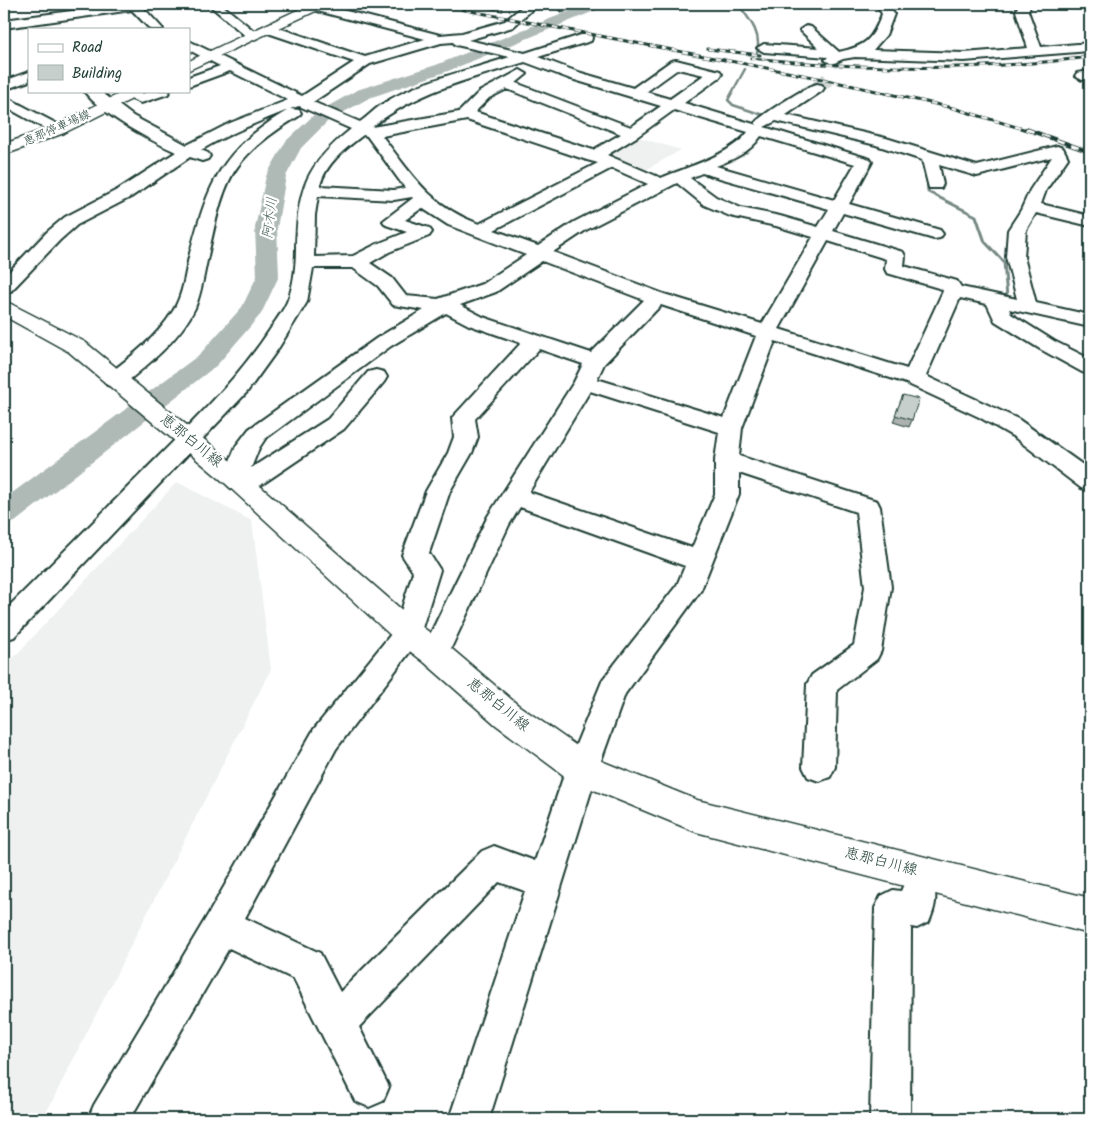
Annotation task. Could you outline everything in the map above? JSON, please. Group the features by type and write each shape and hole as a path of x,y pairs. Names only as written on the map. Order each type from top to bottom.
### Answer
{"main road":[{"path":"190,66 268,29 310,5"},
{"name":"恵那停車場線","path":"4,150 58,130 134,93"},
{"name":"恵那白川線","path":"4,308 77,347 115,380 190,439 408,633 435,653 507,714 582,769 696,816 1090,916"}],"street":[{"path":"214,4 253,35"},
{"path":"764,48 832,63 867,49 877,37 888,14 883,4"},
{"path":"1025,4 1022,11 1036,52"},
{"path":"4,24 26,25 134,5 156,28"},
{"path":"310,5 440,39 461,41 525,57 573,75 672,106 761,124 878,144 977,170 1057,150 1060,158 1038,190 1032,207 1017,230 1015,257 1026,295 1027,308"},
{"path":"461,41 509,24 530,6"},
{"path":"11,9 26,25"},
{"path":"348,55 426,22"},
{"path":"268,29 365,61"},
{"path":"806,30 832,63"},
{"path":"4,629 190,439 239,386 268,349 297,302 305,263 306,215 313,182 323,164 337,148 367,131 387,108 414,94 586,38"},
{"path":"115,380 136,363 158,341 182,312 189,293 203,237 221,184 232,163 272,128 306,104 306,100 365,61 440,39"},
{"path":"190,46 306,104 367,131 419,195 439,212 479,231 657,298 914,378 929,388 998,417 1025,434 1090,482"},
{"path":"853,53 964,57 1090,47"},
{"path":"464,114 484,95 541,63"},
{"path":"593,157 633,133 715,74 676,64 634,94"},
{"path":"190,82 232,66"},
{"path":"490,69 574,110 633,133"},
{"path":"4,86 28,76"},
{"path":"239,482 248,446 257,434 384,342 444,305 490,288 580,226 661,184 736,152 749,142 761,124 817,88"},
{"path":"554,117 598,100 618,89"},
{"path":"91,92 106,106 186,152 232,163"},
{"path":"134,93 141,100 161,92"},
{"path":"4,100 58,130"},
{"path":"4,287 71,220 123,194 186,152 244,122 306,104"},
{"path":"367,131 464,114 612,162 661,184"},
{"path":"761,124 864,162"},
{"path":"523,133 538,125"},
{"path":"469,1119 582,769 613,688 688,590 727,494 727,460 731,428 768,334 838,206 864,162 878,144"},
{"path":"929,157 935,184"},
{"path":"479,231 612,162"},
{"path":"700,167 934,234"},
{"path":"679,176 710,201 736,212 780,221 896,256 894,268 950,285 953,291"},
{"path":"311,191 419,195"},
{"path":"305,263 357,262 383,248 423,232 392,221 419,195"},
{"path":"1032,207 1090,220"},
{"path":"1090,210 1084,210 1090,216"},
{"path":"357,262 385,282 400,301 444,305 476,321 595,361"},
{"path":"953,291 1090,321"},
{"path":"914,378 953,291"},
{"path":"435,653 497,523 585,382 595,361 657,298"},
{"path":"996,301 1002,317 1047,345 1090,367"},
{"path":"108,1119 222,926 325,739 408,633 426,570 415,555 438,491 460,453 466,437 463,418 535,341"},
{"path":"239,482 336,424 376,377"},
{"path":"585,382 731,428"},
{"path":"727,460 868,507 878,587 867,651 822,684 819,767"},
{"path":"514,496 700,561"},
{"path":"336,1023 494,863 546,882"},
{"path":"890,1119 893,908 917,910 919,889"},
{"path":"222,926 307,966 369,1087"}],"shaded area":[{"path":"634,136 681,150 640,173 599,157"},
{"path":"177,482 252,521 271,669 43,1119 4,1119 4,668"}],"building":[{"path":"903,395 919,399 912,420 895,415"}],"waterway":[{"name":"阿木川","path":"4,514 208,360 253,309 268,276 266,228 276,176 293,145 322,117 363,94 442,68 599,4"},
{"path":"738,4 754,26 758,39 757,52"},
{"path":"745,69 728,100 733,105 769,117"},
{"path":"779,121 807,128"},
{"path":"927,176 928,192 976,216 985,242 1004,262 1007,297"},
{"path":"1006,295 1007,303"}],"tunnel":[{"path":"817,88 829,78"}],"railway":[{"path":"434,4 813,77 953,108 1030,131"},
{"path":"475,4 502,10"},
{"path":"708,49 760,55"},
{"path":"751,58 836,65 920,68 1005,65 1090,57"},
{"path":"1026,129 1090,152"}]}
